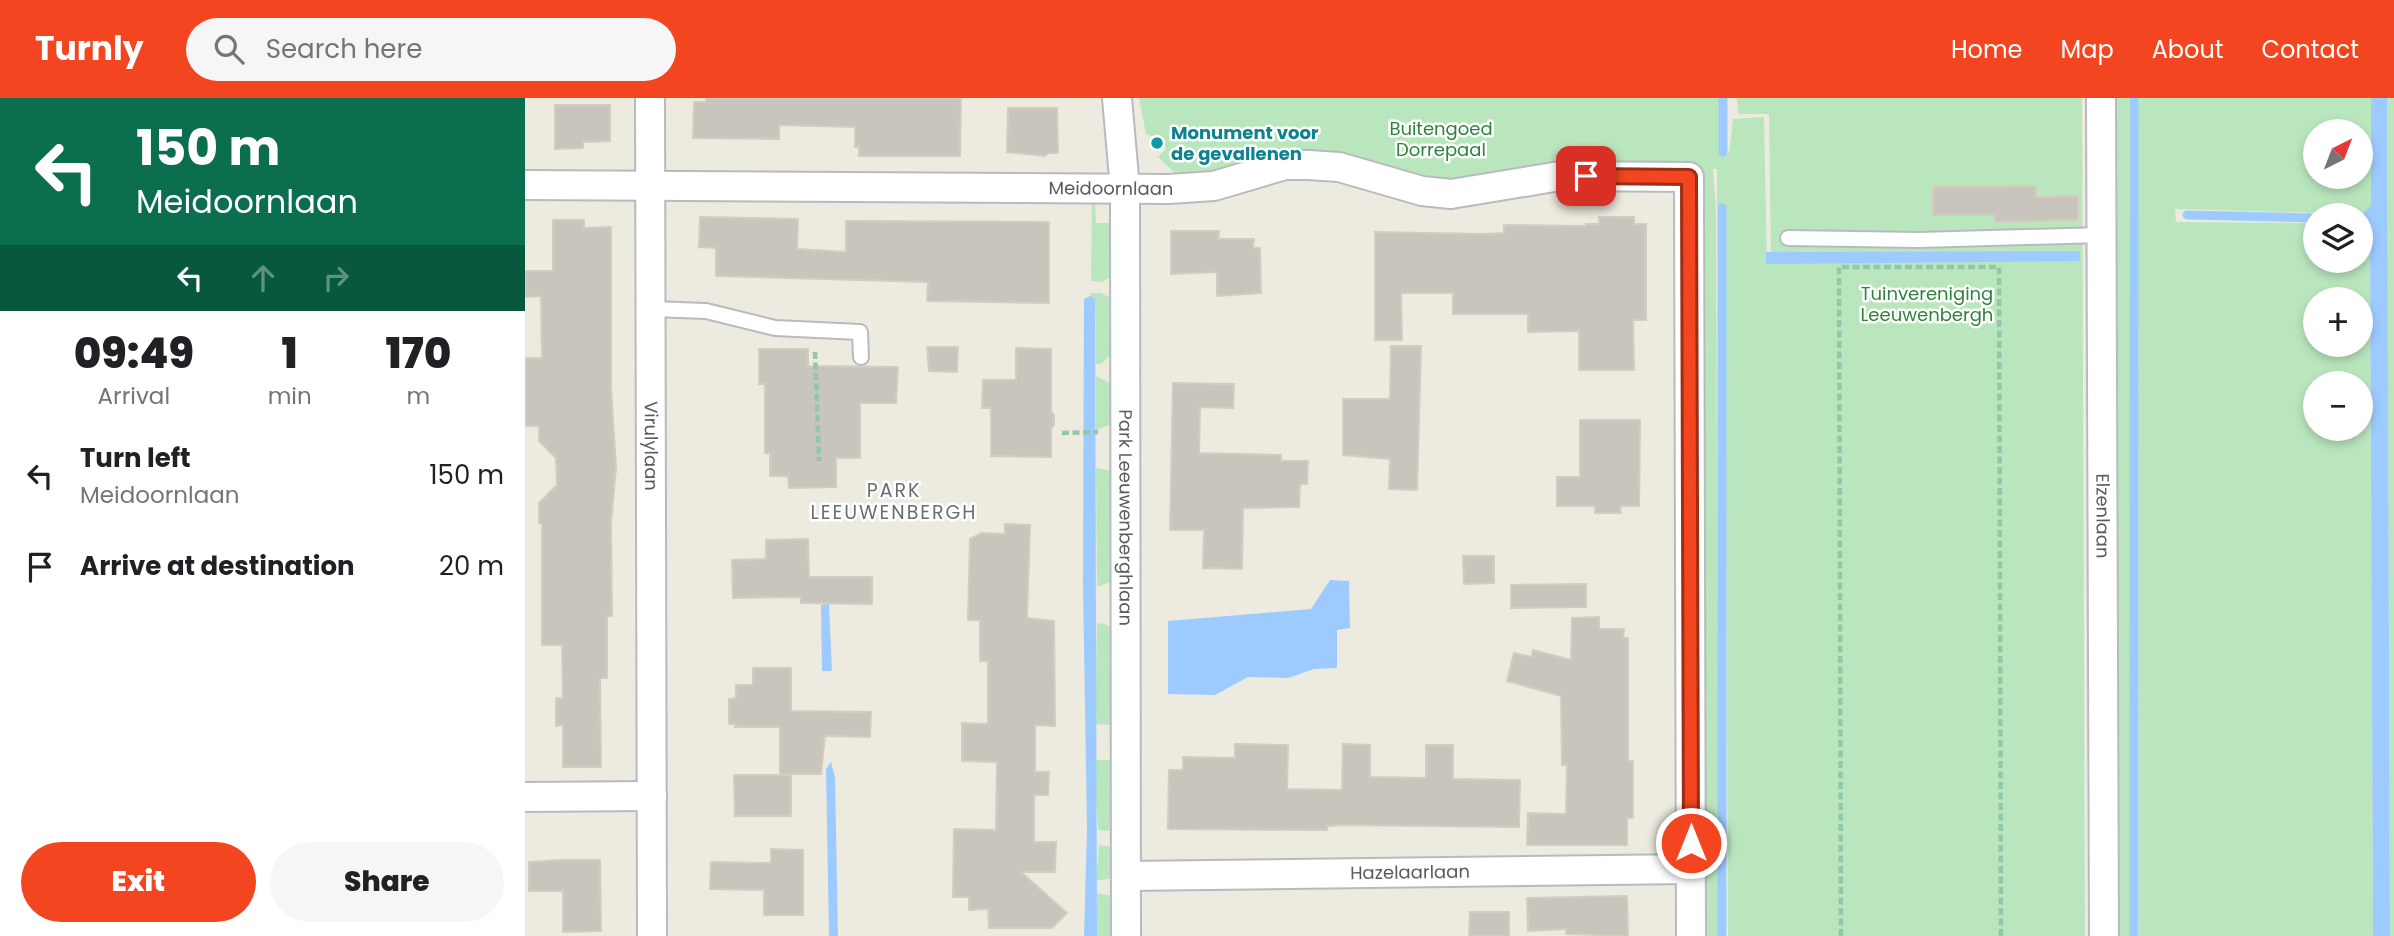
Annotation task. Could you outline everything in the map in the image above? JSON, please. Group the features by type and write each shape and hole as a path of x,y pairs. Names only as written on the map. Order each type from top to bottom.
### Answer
{"street":[{"name":"Virulylaan","path":"650,98 652,936"},
{"name":"Park Leeuwenberghlaan","path":"1117,98 1125,189 1126,936"},
{"name":"Elzenlaan","path":"2101,98 2104,936"},
{"name":"Meidoornlaan","path":"525,185 1125,189 1214,186 1286,165 1308,165 1339,167 1422,191 1451,194 1560,176 1689,177 1691,869"},
{"path":"525,797 652,796"},
{"name":"Hazelaarlaan","path":"1126,876 1691,869"},
{"path":"1691,869 1691,936"}],"lane":[{"path":"1788,238 1919,240 2102,234"},
{"path":"651,309 706,311 775,328 860,332 861,357"}],"path":[{"path":"1841,936 1839,267 1920,265 1999,267 2001,936"},
{"path":"814,330 819,461"},
{"path":"1062,433 1098,432"}],"green space":[{"name":"Tuinvereniging Leeuwenbergh","path":"1139,98 1721,98 1722,154 1729,153 1733,119 1764,117 1767,264 1771,264 1769,114 1738,114 1737,98 2082,98 2085,936 1728,936 1725,207 1717,207 1717,169 1713,169 1716,209 1719,936 1704,936 1703,169 1548,168 1442,184 1218,175 1180,178 1158,157 1166,149 1162,140 1146,134"},
{"path":"2113,98 2129,98 2131,936 2117,936"},
{"path":"2138,98 2371,98 2371,119 2303,119 2303,189 2371,189 2371,203 2303,203 2303,212 2175,209 2176,222 2303,223 2303,273 2370,273 2370,287 2303,287 2303,357 2371,357 2371,371 2303,371 2303,441 2371,441 2373,936 2139,936"},
{"path":"2387,98 2394,98 2394,936 2390,936"},
{"path":"1092,200 1095,200 1096,223 1110,223 1110,277 1102,282 1091,281"},
{"path":"1091,293 1101,293 1111,298 1111,354 1101,364 1096,364 1095,300 1090,296"},
{"path":"1096,376 1112,384 1112,424 1096,430"},
{"path":"1096,468 1113,471 1113,581 1097,587"},
{"path":"1102,623 1114,629 1113,725 1095,724 1097,624"},
{"path":"1094,760 1113,760 1113,827 1108,831 1098,830"},
{"path":"1099,845 1112,847 1112,878 1096,881"},
{"path":"1097,893 1112,896 1112,936 1097,936"}],"water":[{"path":"2371,98 2387,98 2390,936 2373,936"},
{"path":"2080,251 2080,261 1766,264 1766,252"},
{"path":"1090,296 1095,299 1097,936 1084,936 1087,829 1083,585 1084,299"},
{"path":"1330,580 1349,581 1350,628 1337,630 1337,668 1314,669 1288,678 1248,677 1215,695 1168,694 1168,621 1311,609"},
{"path":"829,604 832,671 822,671 821,605"},
{"path":"831,762 835,777 838,936 829,936 826,769"}],"building":[{"path":"706,98 961,98 960,156 859,156 859,147 855,147 855,127 779,125 779,139 693,138 694,102 706,102"},
{"path":"555,105 610,105 610,141 583,142 583,148 555,149"},
{"path":"1008,108 1057,108 1058,153 1048,153 1045,156 1007,152"},
{"path":"2036,186 2036,197 2078,196 2078,220 1995,222 1995,215 1933,215 1933,187"},
{"path":"700,217 798,219 797,249 846,252 846,221 1049,222 1049,303 927,301 928,282 716,276 716,248 699,247"},
{"path":"1599,217 1634,217 1634,224 1646,224 1646,320 1633,320 1634,370 1579,370 1579,331 1528,332 1528,314 1453,314 1453,293 1401,293 1402,340 1375,340 1375,232 1504,233 1504,225 1586,226 1599,224"},
{"path":"553,220 584,220 584,228 611,227 611,388 616,467 611,523 612,616 607,616 607,678 600,678 601,767 563,767 563,725 556,726 556,698 563,698 562,645 542,645 542,523 539,523 539,503 557,485 556,458 539,441 539,426 525,426 525,358 542,358 541,296 525,297 525,271 553,271"},
{"path":"1171,231 1219,231 1218,239 1254,239 1253,248 1260,248 1261,293 1217,296 1217,272 1171,274"},
{"path":"1391,346 1421,346 1417,490 1389,489 1390,459 1343,455 1343,399 1390,399"},
{"path":"927,347 958,347 957,372 929,371"},
{"path":"1016,348 1051,349 1051,411 1054,425 1051,429 1051,457 991,456 991,408 982,408 983,380 1016,380"},
{"path":"759,349 808,349 808,366 898,367 896,403 860,403 860,458 836,458 836,487 789,488 788,476 770,476 770,453 765,453 765,384 759,384"},
{"path":"1173,383 1234,384 1233,408 1200,407 1199,453 1281,455 1281,461 1308,461 1307,484 1300,484 1299,507 1243,508 1242,569 1203,568 1204,530 1170,530"},
{"path":"1580,420 1640,420 1639,506 1620,506 1621,513 1595,513 1595,506 1557,506 1557,477 1580,477"},
{"path":"1005,524 1030,525 1027,618 1054,621 1055,726 1035,725 1035,772 1049,772 1048,795 1034,795 1034,842 1056,842 1055,872 1021,872 1067,913 1052,928 989,928 988,909 969,910 969,897 953,897 954,829 996,830 997,762 962,761 962,723 988,724 988,661 980,661 980,620 968,620 970,539 982,533 1005,534"},
{"path":"808,539 809,577 872,577 872,604 801,603 801,597 733,598 732,560 766,559 766,540"},
{"path":"1463,556 1494,556 1494,583 1464,584"},
{"path":"1586,584 1586,607 1511,608 1511,585"},
{"path":"1599,617 1599,629 1624,629 1623,638 1628,638 1628,761 1633,761 1633,818 1627,818 1627,845 1527,845 1528,813 1566,814 1567,765 1562,765 1561,696 1507,681 1514,653 1532,657 1533,650 1571,660 1572,618"},
{"path":"753,668 791,668 791,711 871,712 870,737 825,736 821,774 780,774 780,727 735,727 736,724 729,724 729,699 736,698 736,685 753,685"},
{"path":"1235,744 1288,745 1287,789 1342,790 1343,744 1370,745 1370,777 1426,778 1426,745 1453,745 1453,779 1520,780 1519,827 1343,825 1327,826 1327,830 1168,829 1169,770 1183,770 1183,757 1235,758"},
{"path":"734,775 791,775 791,816 735,816"},
{"path":"771,849 803,850 803,915 764,915 764,890 710,889 711,862 771,863"},
{"path":"600,860 601,931 563,932 563,891 529,891 529,862"},
{"path":"1627,896 1628,936 1566,934 1566,929 1528,931 1527,898"},
{"path":"1470,912 1509,912 1509,936 1469,936"}],"waterway":[{"path":"1723,98 1723,152"},
{"path":"2134,98 2134,936"},
{"path":"1722,208 1722,936"},
{"path":"2187,215 2303,218"}],"place":[{"name":"Monument voor de gevallenen","path":"1157,143"}],"district":[{"name":"PARK LEEUWENBERGH","path":"894,501"}],"route":[{"path":"1586,176 1689,177 1691,843"}],"park label":[{"name":"Buitengoed Dorrepaal","path":"1441,139"}]}
